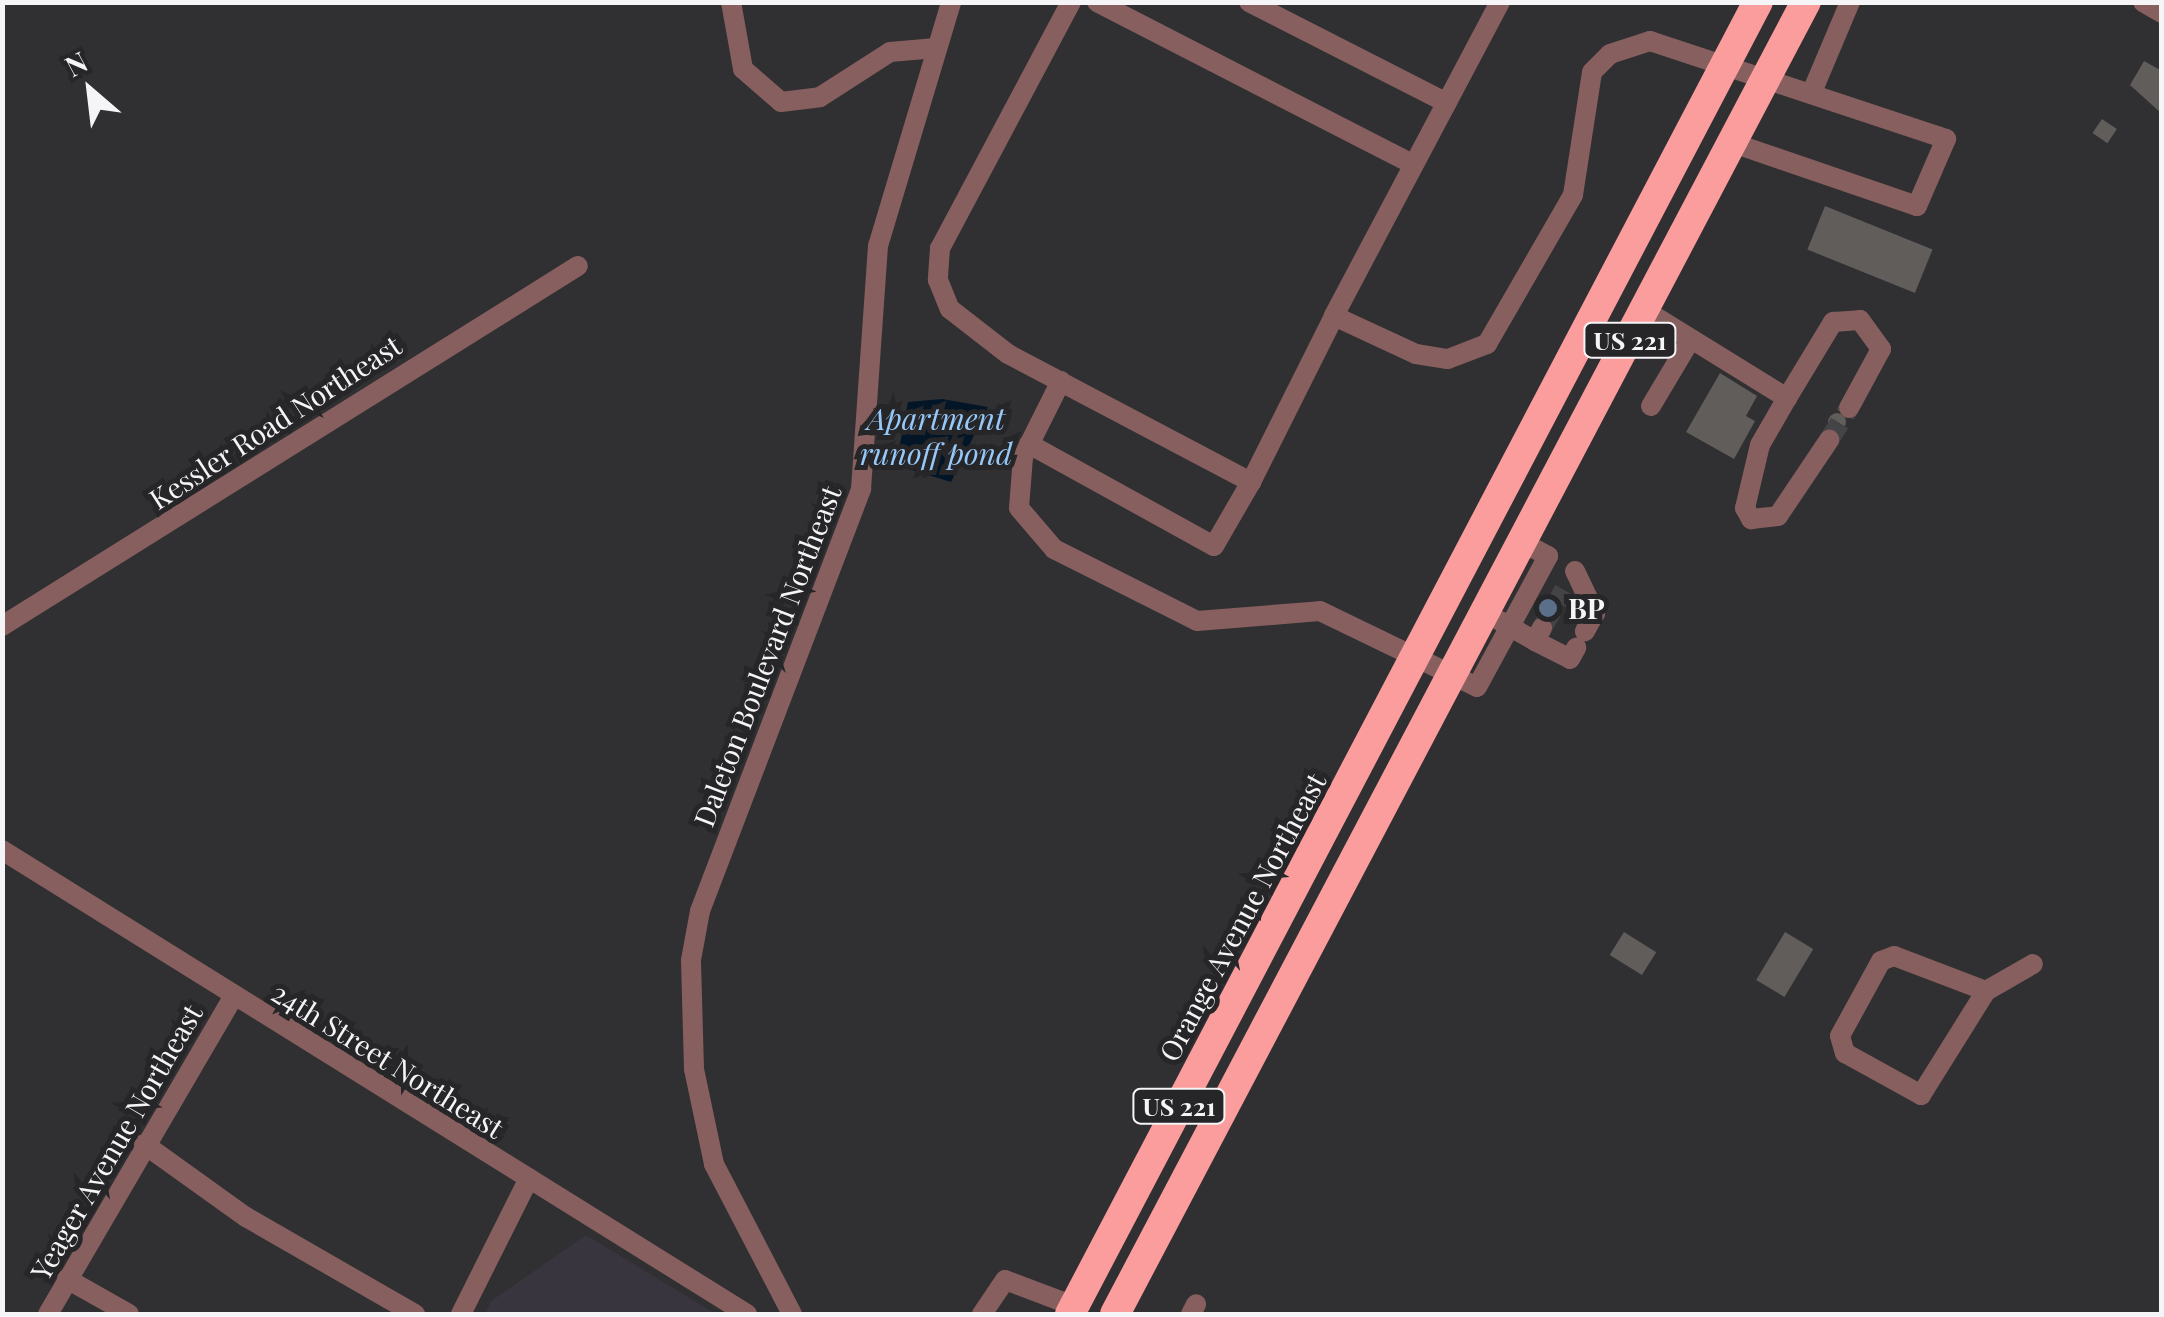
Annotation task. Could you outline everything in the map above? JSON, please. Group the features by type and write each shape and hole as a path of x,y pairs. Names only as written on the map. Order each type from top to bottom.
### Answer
{"highway":[{"name":"Orange Avenue Northeast","path":"1072,1310 1758,2"},
{"name":"US 221","path":"1114,1314 1452,675 1497,620 1535,549 1646,311 1806,2"}],"street":[{"path":"731,2 742,68 755,89 781,102 820,97 890,52 936,48"},
{"name":"Daleton Boulevard Northeast","path":"792,1314 714,1164 694,1069 691,960 706,894 861,489 870,290 951,2"},
{"path":"1071,2 940,248 938,280 973,332 1250,482"},
{"path":"1097,2 1414,165"},
{"path":"1249,2 1446,103"},
{"path":"1029,444 1214,546 1500,2"},
{"path":"1812,92 1850,2"},
{"path":"2143,2 2162,13"},
{"path":"1334,316 1416,354 1448,359 1487,344 1573,195 1592,72 1610,54 1650,40 1729,60 1946,139 1917,206 1733,143"},
{"name":"Kessler Road Northeast","path":"2,626 578,266"},
{"path":"1646,311 1787,398"},
{"path":"1829,440 1778,516 1752,519 1745,508 1760,445 1843,316 1875,334 1881,349 1848,408"},
{"path":"1652,406 1691,339"},
{"path":"1062,382 1029,444 1015,486 1019,508 1054,550 1197,620 1320,610 1452,675"},
{"path":"1497,620 1539,635 1570,659 1596,613 1569,580 1535,549"},
{"name":"24th Street Northeast","path":"2,850 746,1314"},
{"path":"1986,991 1894,956 1881,960 1840,1036 1845,1052 1921,1095 1986,991 2033,964"},
{"name":"Yeager Avenue Northeast","path":"48,1314 144,1144 234,997"},
{"path":"144,1144 246,1217 416,1314"},
{"path":"461,1314 530,1178"},
{"path":"68,1278 130,1314"},
{"path":"982,1314 1005,1280 1072,1310"}],"shaded area":[{"path":"586,1235 716,1314 485,1314 491,1301"}],"water":[{"name":"Apartment runoff pond","path":"942,399 988,407 951,482 896,465 908,402"}],"building":[{"path":"2144,61 2162,71 2162,114 2130,85"},
{"path":"2102,119 2117,129 2107,143 2092,133"},
{"path":"1825,206 1933,249 1915,293 1807,250"},
{"path":"1720,373 1757,396 1746,416 1755,421 1734,459 1686,432"},
{"path":"1837,413 1844,415 1844,429 1837,431 1830,429 1828,422 1830,415"},
{"path":"1624,932 1656,952 1642,975 1610,955"},
{"path":"1785,932 1813,949 1784,997 1756,980"}],"tunnel":[{"path":"1829,440 1849,408"},
{"path":"1542,628 1564,590"}],"place":[{"name":"BP","path":"1548,608"}]}
